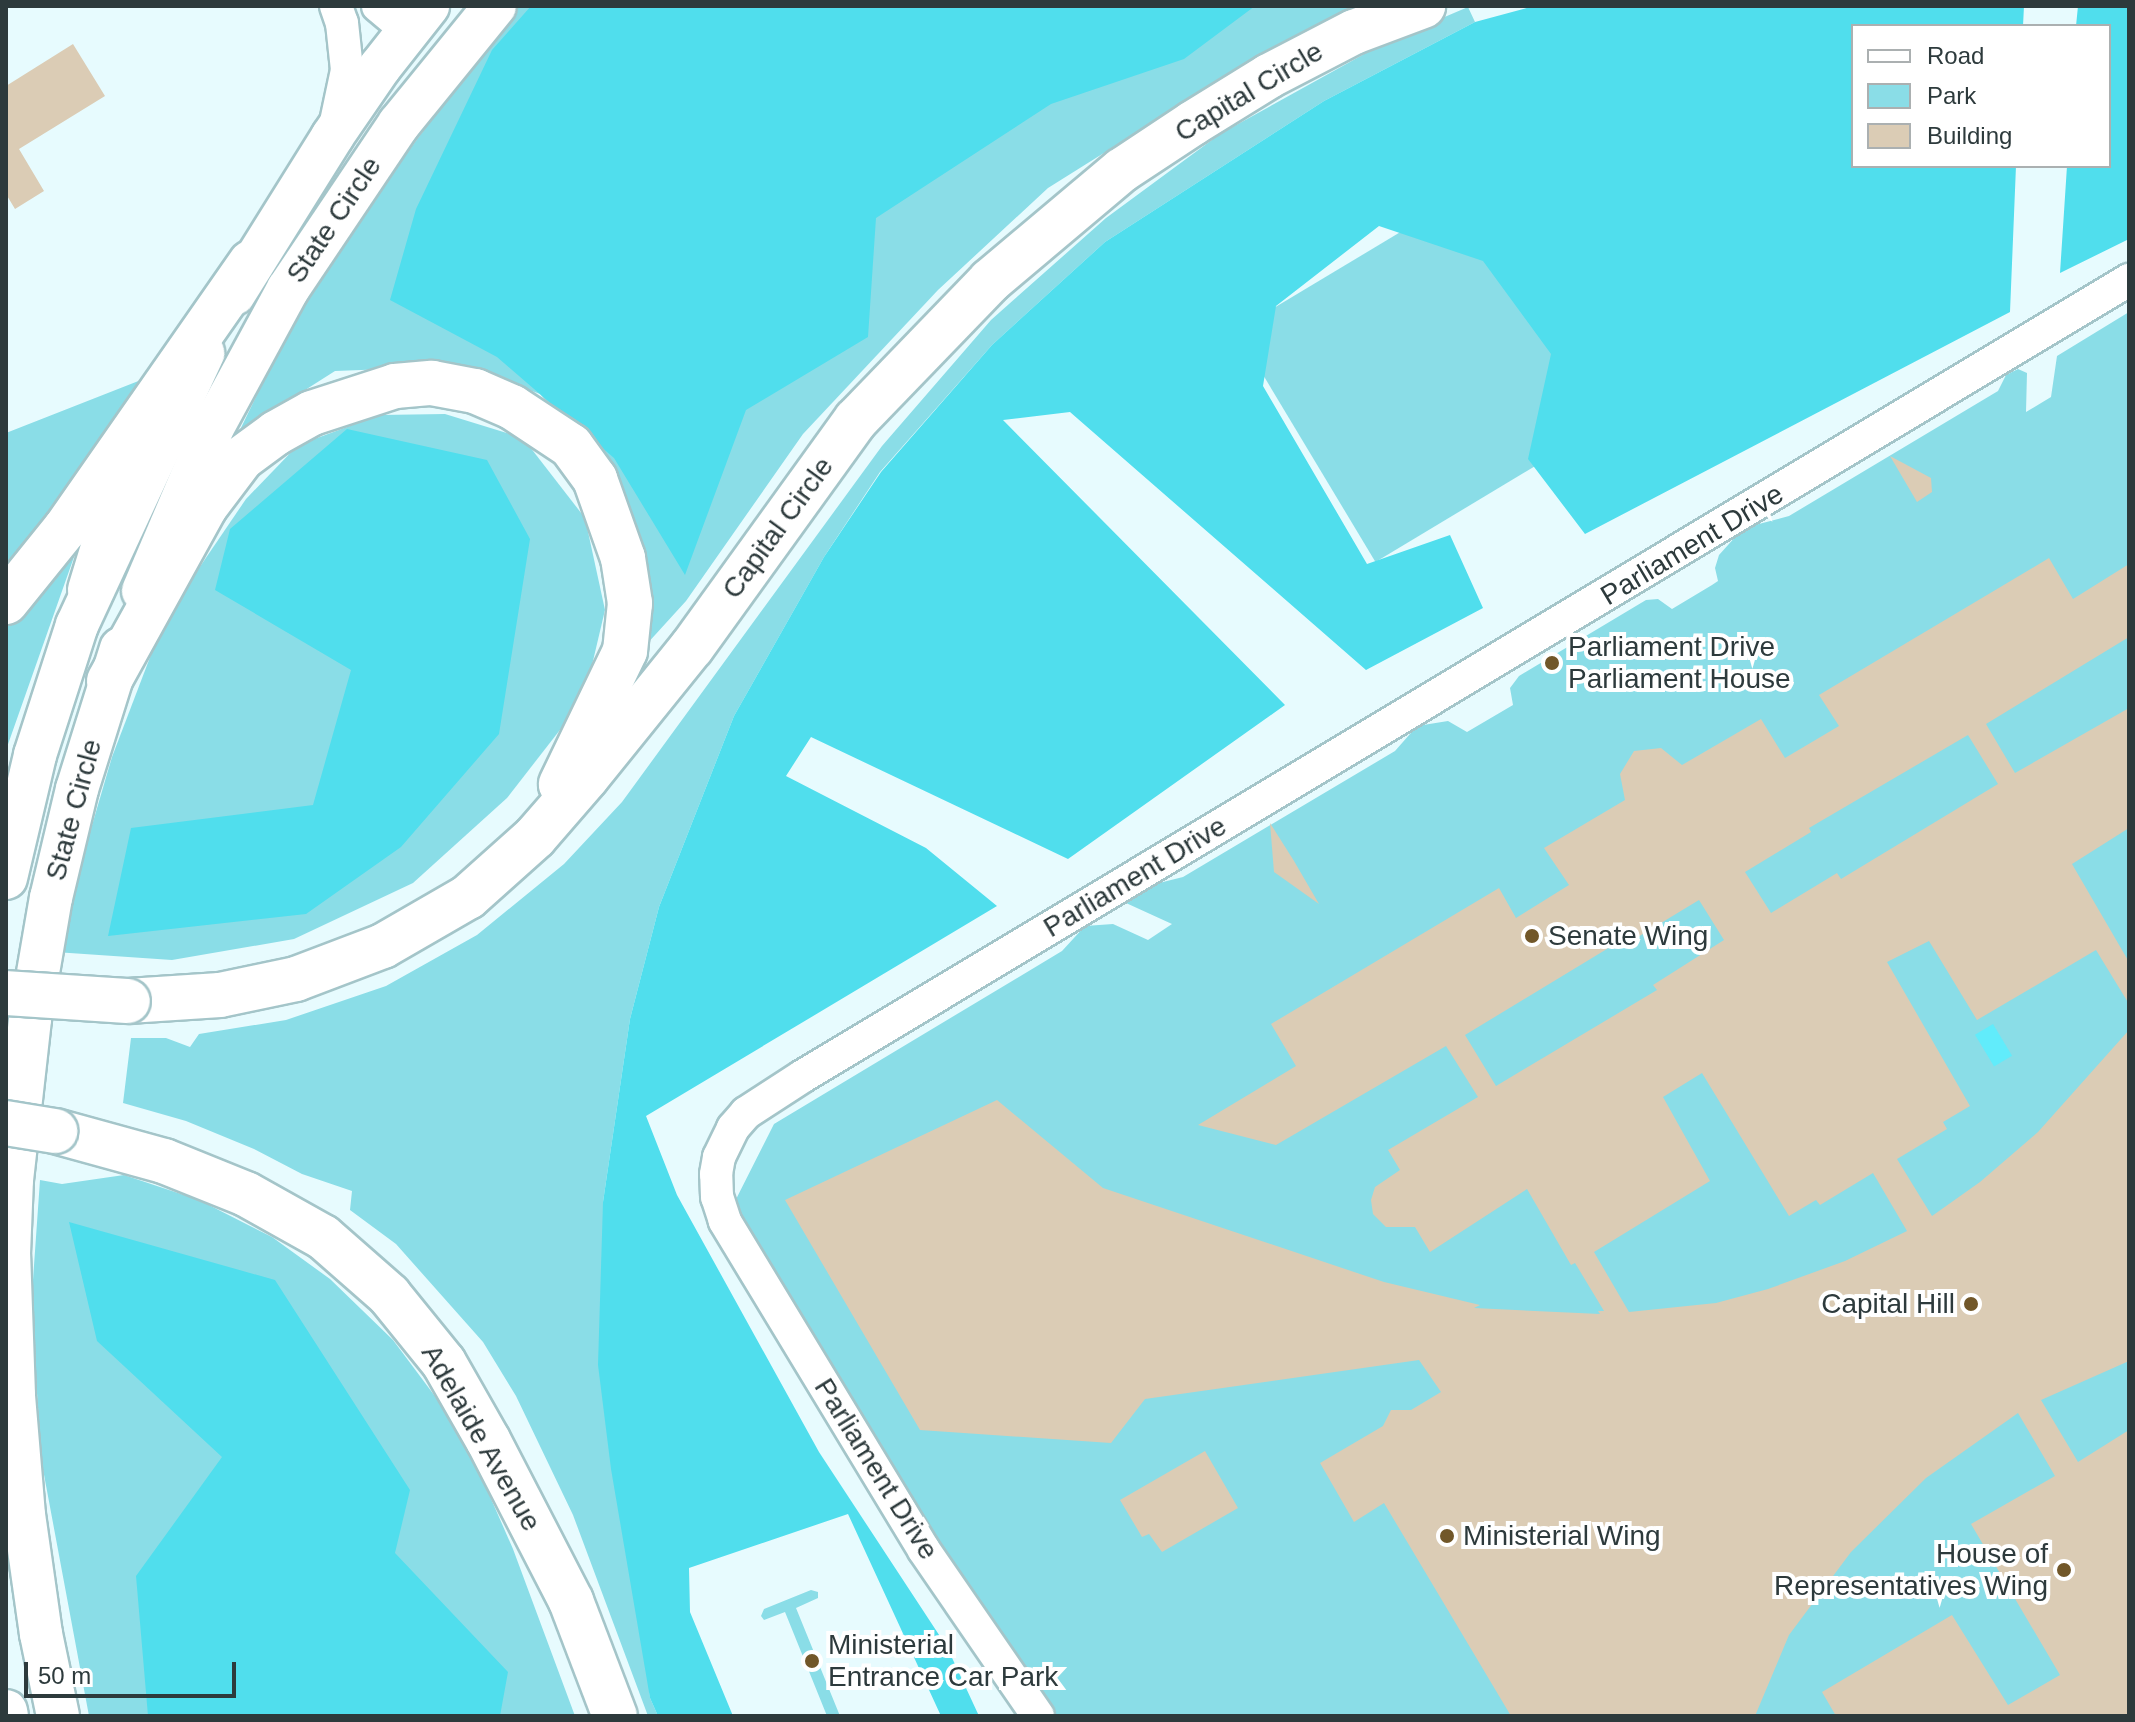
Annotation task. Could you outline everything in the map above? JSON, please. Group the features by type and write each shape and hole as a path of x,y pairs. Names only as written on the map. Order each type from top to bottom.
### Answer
{"highway":[{"name":"Capital Circle","path":"6,993 128,1001 220,995 296,979 383,946 468,897 535,837 692,647 856,420 990,281 1122,170 1193,123 1269,76 1340,39 1423,6"},
{"path":"6,602 65,529 251,262"},
{"path":"109,681 205,507 242,458 276,433 312,413 395,386 432,383 475,391 512,407 571,446 595,479 623,558 630,603 625,651 535,837"},
{"path":"90,590 111,521 113,472 118,453"},
{"name":"Adelaide Avenue","path":"12,1124 89,1139 164,1161 246,1194 323,1237 389,1295 444,1363 488,1440 571,1601 615,1716"}],"main road":[{"name":"State Circle","path":"58,1716 41,1634 21,1485 9,1254 9,1187 12,1124 51,898 77,789 109,681 160,544 253,350 330,223 456,53 495,6"},
{"name":"State Circle","path":"6,878 39,742 90,590 202,354 251,262 413,11"},
{"path":"413,11 456,53"}],"street":[{"path":"332,137 347,70 342,23 336,6"},
{"name":"Parliament Drive","path":"1038,1716 924,1550 725,1221 717,1197 716,1174 719,1157 733,1128 746,1113 803,1076 2129,280"}],"green space":[{"path":"516,6 1360,6 1206,89 1048,188 938,290 803,434 686,601 645,646 618,485 540,394 466,366 335,371 239,432 280,347 358,219"},
{"path":"1468,7 1475,22 1324,101 1105,242 992,345 880,472 824,557 734,716 659,907 630,1019 603,1202 650,1698 658,1716 648,1716 573,1515 516,1396 483,1342 396,1244 350,1210 352,1191 302,1174 254,1149 186,1121 123,1103 131,1038 166,1038 190,1047 199,1034 286,1020 386,986 477,935 564,864 622,802 882,446 991,320 1106,218 1220,134 1386,42"},
{"path":"1467,192 1606,423 1375,562 1236,331"},
{"path":"2129,312 2129,1716 1040,1716 725,1221 774,1124 1062,951 1085,926 1113,924 1148,940 1172,924 1126,903 1126,899 1151,885 1183,877 1395,751 1417,726 1448,721 1467,732 1513,705 1510,688 1519,676 1646,600 1658,599 1672,609 1712,585 1718,581 1715,568 1719,555 1737,535 1755,525 1789,516 1998,391 2006,375 2018,369 2027,373 2026,412 2051,397 2057,356"},
{"path":"141,380 69,484 74,557 6,750 6,433"},
{"path":"445,414 523,438 585,518 605,610 584,699 507,798 413,883 294,939 172,960 55,952 112,757 165,618 246,499 298,445 380,415"},
{"path":"124,1175 199,1200 272,1237 330,1279 393,1340 443,1407 481,1476 513,1549 575,1716 89,1716 42,1464 31,1308 40,1180 62,1184"},
{"path":"811,1590 818,1592 818,1598 796,1608 840,1716 827,1716 785,1612 764,1620 761,1616 764,1609"}],"shaded area":[{"path":"531,6 1255,6 1184,59 1051,104 876,218 868,337 746,410 685,575 614,458 497,357 390,300 416,209 492,50"},
{"path":"1534,6 2024,6 2023,24 1851,24 1851,168 2016,168 2010,312 1585,534 1528,459 1551,354 1483,261 1379,226 1276,306 1263,386 1367,564 1450,535 1483,608 1366,670 1070,412 1003,420 1285,705 1068,859 811,737 786,776 926,848 997,906 646,1116 677,1195 819,1452 947,1647 979,1716 941,1716 848,1514 689,1568 690,1612 733,1716 658,1716 650,1698 611,1469 598,1365 603,1202 630,1019 659,907 734,716 824,557 881,472 992,345 1105,242 1324,101 1475,22"},
{"path":"2078,6 2129,6 2129,239 2060,273 2067,168 2111,168 2111,24 2076,24"},
{"path":"347,429 487,460 530,539 499,734 401,847 306,914 108,936 131,828 313,805 351,670 215,590 230,529"},
{"path":"1993,1024 2012,1056 1994,1067 1975,1035"},
{"path":"69,1222 275,1280 410,1490 395,1553 508,1672 500,1716 148,1716 136,1576 222,1457 97,1341"}],"building":[{"path":"73,44 105,96 19,149 44,191 15,209 6,194 6,86"},
{"path":"1890,456 1931,478 1932,492 1917,502"},
{"path":"2049,558 2073,599 2129,564 2129,637 1986,724 2015,773 2129,708 2129,828 2072,864 2129,962 2129,1004 2096,950 1977,1020 1929,941 1887,962 1970,1106 1943,1122 1947,1129 1897,1159 1932,1216 1980,1182 2038,1132 2129,1030 2129,1361 2041,1400 2078,1462 2129,1430 2129,1716 1836,1716 1822,1692 1952,1615 2008,1705 2060,1675 1971,1524 2055,1476 2018,1413 1926,1478 1851,1552 1789,1635 1755,1716 1511,1716 1384,1503 1354,1522 1320,1463 1383,1426 1391,1410 1411,1410 1441,1392 1419,1360 1145,1399 1111,1443 920,1430 785,1200 997,1100 1103,1188 1384,1282 1480,1305 1474,1308 1600,1314 1598,1311 1604,1311 1575,1263 1571,1265 1527,1189 1430,1252 1415,1227 1386,1227 1373,1214 1371,1200 1375,1187 1400,1170 1388,1150 1478,1097 1446,1046 1276,1145 1198,1125 1296,1066 1271,1024 1499,888 1516,918 1569,885 1544,848 1625,800 1620,774 1634,751 1661,748 1682,765 1761,719 1785,758 1839,726 1819,695","holes":["1968,735 1998,784 1841,879 1837,873 1771,913 1745,872 1811,832 1809,828","1699,900 1724,940 1653,985 1657,990 1496,1086 1465,1035 1625,938 1628,943","1702,1073 1789,1216 1816,1200 1820,1205 1873,1173 1907,1231 1845,1261 1768,1289 1716,1303 1629,1312 1594,1252 1710,1181 1663,1097"]},
{"path":"1270,823 1294,861 1319,904 1274,872"},
{"path":"1205,1451 1238,1508 1162,1552 1149,1534 1142,1537 1120,1500"}],"place":[{"name":"Parliament Drive Parliament House","path":"1552,663"},
{"name":"Senate Wing","path":"1532,936"},
{"name":"Capital Hill","path":"1971,1304"},
{"name":"Ministerial Wing","path":"1447,1536"},
{"name":"House of Representatives Wing","path":"2064,1570"},
{"name":"Ministerial Entrance Car Park","path":"812,1661"}]}
